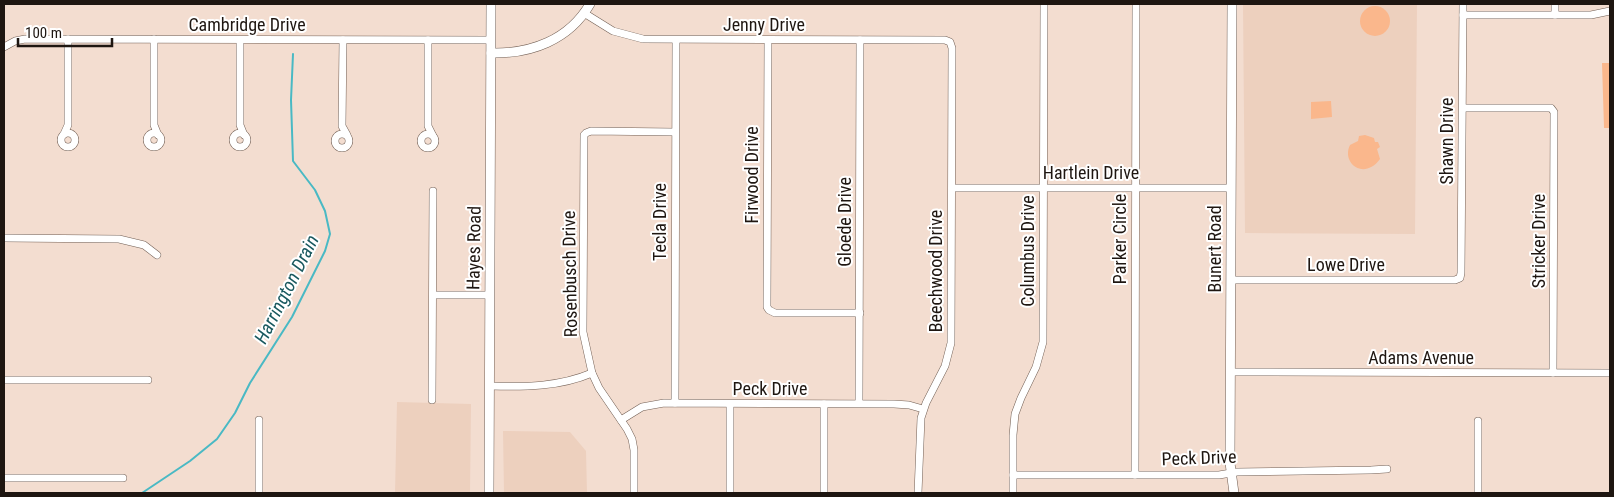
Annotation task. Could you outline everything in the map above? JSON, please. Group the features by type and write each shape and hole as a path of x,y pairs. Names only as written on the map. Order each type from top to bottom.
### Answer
{"street":[{"name":"Hayes Road","path":"489,493 491,4"},
{"path":"491,53 517,52 544,44 559,37 584,13 590,4"},
{"name":"Columbus Drive","path":"1013,493 1015,414 1036,368 1043,342 1044,4"},
{"name":"Parker Circle","path":"1135,475 1136,4"},
{"name":"Bunert Road","path":"1232,4 1231,473 1234,493"},
{"name":"Shawn Drive","path":"1460,278 1463,4"},
{"path":"1555,4 1555,16"},
{"path":"1463,15 1591,16 1610,11"},
{"name":"Jenny Drive","path":"584,13 599,23 624,35 643,39 945,40 950,42"},
{"name":"Cambridge Drive","path":"4,47 25,39 491,40"},
{"path":"68,39 68,125 61,138 61,143 69,147 75,141 68,125"},
{"path":"154,39 154,125 161,139 157,147 152,147 147,143 147,138 154,125"},
{"path":"240,40 240,125 247,139 246,144 238,148 232,141 240,125"},
{"path":"342,126 349,144 341,148 336,143 336,139 342,126 343,40"},
{"path":"428,40 428,126 421,139 424,147 429,148 435,144 435,140 428,126"},
{"name":"Tecla Drive","path":"675,404 676,40"},
{"name":"Firwood Drive","path":"768,40 767,304 769,310 775,313 860,313"},
{"name":"Gloede Drive","path":"859,404 860,40"},
{"name":"Beechwood Drive","path":"918,493 919,428 923,410 945,366 951,343 952,48 950,42"},
{"name":"Stricker Drive","path":"1463,108 1547,108 1553,110 1554,373"},
{"name":"Rosenbusch Drive","path":"634,493 634,444 630,433 599,388 592,373 584,332 584,138 586,133 591,130 675,132"},
{"path":"64,134 73,135"},
{"path":"150,134 158,135"},
{"path":"236,134 244,135"},
{"path":"338,135 343,134 347,136"},
{"path":"424,135 433,136"},
{"name":"Hartlein Drive","path":"952,188 1231,188"},
{"path":"432,400 433,191"},
{"path":"4,238 119,239 140,243 157,255"},
{"name":"Lowe Drive","path":"1231,280 1454,280 1460,278"},
{"path":"433,295 490,296"},
{"name":"Adams Avenue","path":"1231,372 1610,373"},
{"path":"490,386 540,386 569,381 592,373"},
{"path":"4,380 148,380"},
{"name":"Peck Drive","path":"621,420 642,407 652,404 894,404 909,405 923,410"},
{"path":"730,404 730,493"},
{"path":"824,404 824,493"},
{"path":"259,493 260,420"},
{"path":"1478,421 1478,493"},
{"name":"Peck Drive","path":"1013,475 1219,475 1237,472 1387,469"},
{"path":"4,478 123,478"}],"shaded area":[{"path":"1243,4 1417,4 1415,234 1245,233"},
{"path":"1375,6 1381,7 1389,15 1389,27 1381,35 1375,36 1369,35 1361,27 1360,21 1361,15 1369,7"},
{"path":"1602,63 1610,63 1610,128 1604,128"},
{"path":"1331,101 1332,117 1311,119 1311,102"},
{"path":"1365,135 1374,138 1375,142 1378,142 1380,147 1377,149 1380,159 1367,169 1361,169 1351,163 1348,152 1350,145 1358,141 1359,136"},
{"path":"397,402 471,404 470,493 395,493"},
{"path":"503,431 570,432 586,451 587,493 504,493"}],"waterway":[{"name":"Harrington Drain","path":"142,493 190,461 217,439 235,413 250,383 292,317 325,251 330,234 325,211 315,190 293,161 291,100 293,54"}]}
